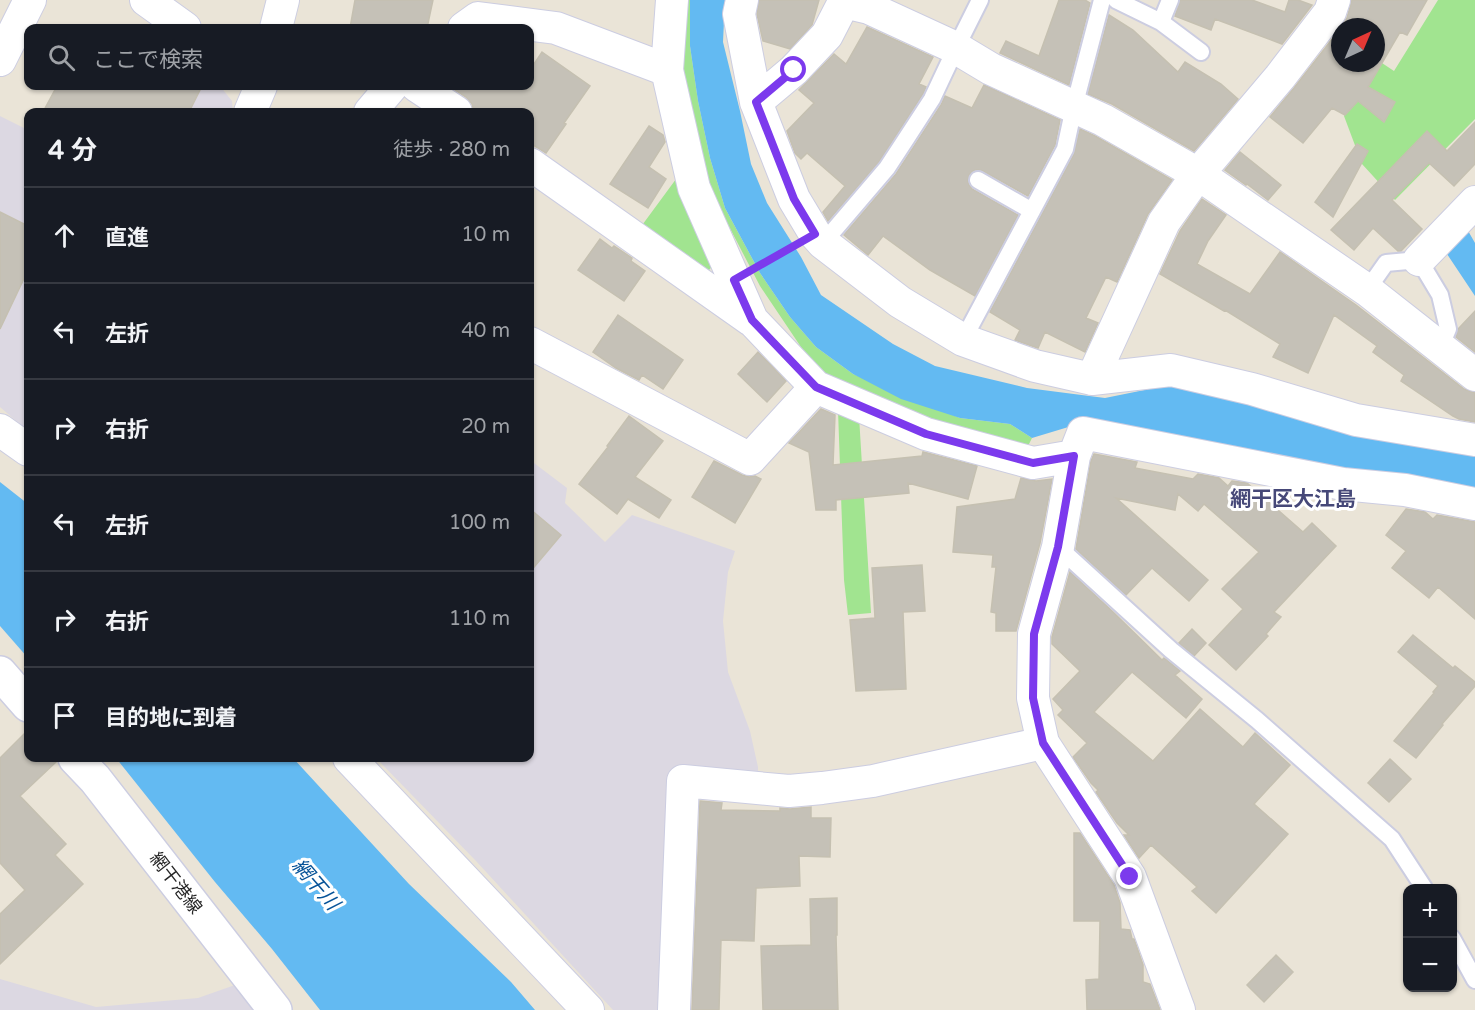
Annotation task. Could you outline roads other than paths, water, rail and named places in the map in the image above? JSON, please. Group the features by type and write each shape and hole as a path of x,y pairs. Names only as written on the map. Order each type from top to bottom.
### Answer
{"main road":[{"path":"0,673 24,700"},
{"name":"網干港線","path":"79,762 95,779 275,1010"}],"street":[{"path":"0,60 30,0"},
{"path":"146,0 179,24"},
{"path":"277,24 283,0"},
{"path":"672,0 667,69 694,188 752,320"},
{"path":"742,0 739,14 756,102 794,199 819,238 900,302 963,340 1035,366 1092,379 1171,370 1252,389 1356,420 1475,440"},
{"path":"1092,379 1164,222 1197,174 1280,77 1330,12 1334,0"},
{"path":"756,102 794,70 827,35 844,2 871,4 991,69 1102,120 1197,174 1367,290 1475,375"},
{"path":"470,24 478,18 525,24"},
{"path":"534,25 556,28 667,69"},
{"path":"252,108 259,90"},
{"path":"373,108 389,90"},
{"path":"423,90 450,108"},
{"path":"534,167 752,320 816,387 926,434 1033,463 1074,456"},
{"path":"1419,260 1475,202"},
{"path":"534,345 750,459 816,387"},
{"path":"0,430 24,447"},
{"path":"1179,1010 1130,877 1043,743 1033,698 1034,634 1058,547 1074,456 1083,433 1343,484 1405,489 1475,504"},
{"path":"674,1010 683,781 789,791 822,788 873,781 1043,743"},
{"path":"353,762 588,1010"}],"lane":[{"path":"819,238 887,168 932,99 980,0"},
{"path":"963,340 1065,149 1102,0"},
{"path":"1116,0 1161,22 1201,52"},
{"path":"1161,22 1170,0"},
{"path":"978,180 1032,211"},
{"path":"1367,290 1386,263 1419,260 1440,295 1446,317 1448,328 1440,348"},
{"path":"1058,547 1171,650 1257,720 1392,839 1421,884"},
{"path":"1457,947 1475,981"}],"water":[{"path":"690,0 725,0 723,42 751,164 767,203 801,257 821,295 893,344 935,366 1027,388 1105,398 1184,382 1475,452 1475,496 1075,425 1032,438 1010,424 960,418 901,399 853,374 816,347 790,317 760,273 725,208 710,158 698,101 690,46"},
{"path":"1467,229 1475,243 1475,296 1445,251"},
{"path":"0,482 24,501 24,653 0,626"},
{"name":"網干川","path":"119,762 297,762 409,884 511,982 535,1010 320,1010"}],"district":[{"name":"網干区大江島","path":"1293,499"}]}
